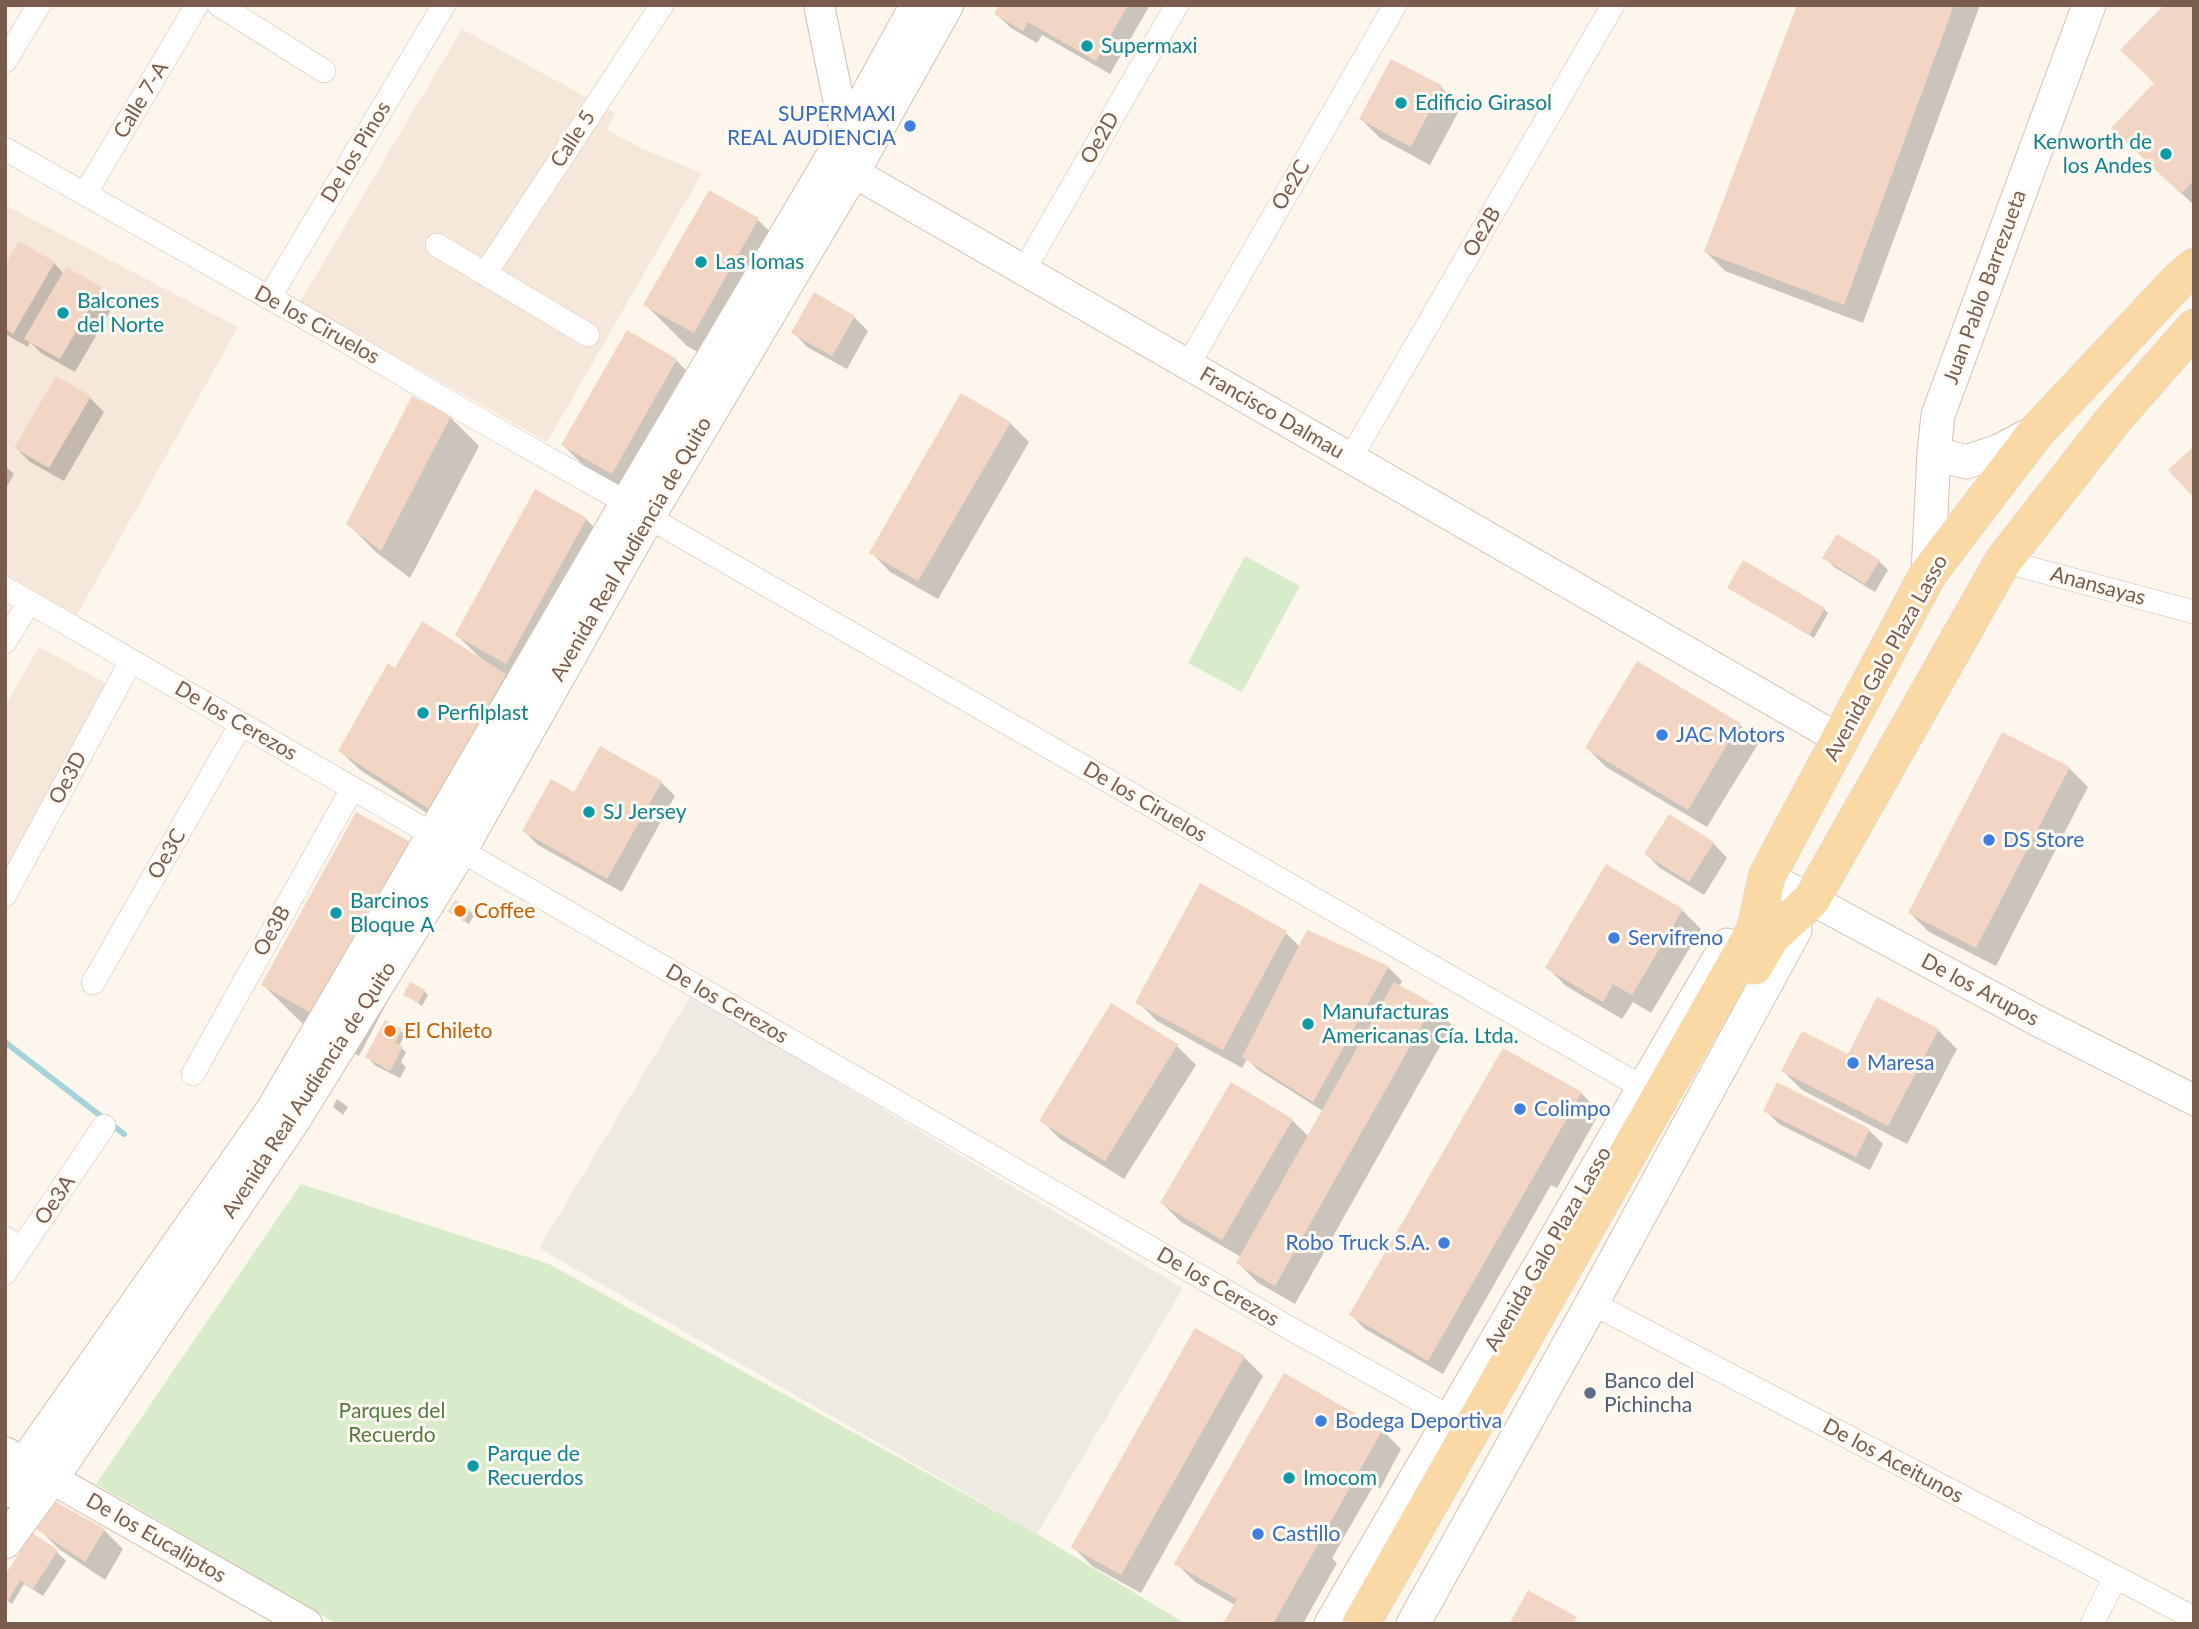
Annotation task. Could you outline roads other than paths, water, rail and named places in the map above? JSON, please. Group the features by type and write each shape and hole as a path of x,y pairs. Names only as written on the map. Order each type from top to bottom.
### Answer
{"main road":[{"name":"Avenida Real Audiencia de Quito","path":"5,1491 293,1121 917,5"},
{"name":"Avenida Real Audiencia de Quito","path":"637,510 853,172 947,5"},
{"name":"Juan Pablo Barrezueta","path":"1928,574 1938,415 2089,5"},
{"name":"Avenida Galo Plaza Lasso","path":"1331,1624 1767,876 1928,574 2037,431 2194,267"},
{"name":"Avenida Galo Plaza Lasso","path":"1413,1624 1592,1303 1811,900 2003,561 2114,419 2194,328"},
{"path":"1934,453 1966,462 1998,451 2037,431"},
{"name":"Avenida Galo Plaza Lasso","path":"1361,1624 1755,930 1767,876"},
{"name":"Avenida Galo Plaza Lasso","path":"1380,1624 1621,1194 1770,938 1811,900"},
{"name":"Avenida Real Audiencia de Quito","path":"5,1542 27,1465"}],"street":[{"path":"5,61 38,5"},
{"name":"Calle 7-A","path":"85,194 197,5"},
{"path":"219,5 324,71"},
{"name":"De los Pinos","path":"269,298 444,5"},
{"name":"Calle 5","path":"485,274 662,5"},
{"path":"819,5 853,172"},
{"name":"Oe2D","path":"1024,270 1177,5"},
{"name":"Oe2C","path":"1188,365 1395,5"},
{"name":"Oe2B","path":"1350,459 1613,5"},
{"name":"De los Ciruelos","path":"5,149 1642,1087"},
{"name":"Francisco Dalmau","path":"853,172 1839,738"},
{"path":"437,245 588,335"},
{"name":"Anansayas","path":"2003,561 2194,612"},
{"name":"De los Cerezos","path":"5,588 1293,1330 1450,1417"},
{"path":"5,642 29,602"},
{"name":"Oe3D","path":"5,895 131,661"},
{"name":"Oe3C","path":"93,983 241,724"},
{"name":"Oe3B","path":"193,1074 352,789"},
{"name":"De los Arupos","path":"1767,876 2034,1019 2194,1100"},
{"name":"Oe3A","path":"5,1273 14,1241 104,1126"},
{"name":"De los Aceitunos","path":"1592,1303 2194,1618"},
{"name":"De los Eucaliptos","path":"27,1465 307,1624"},
{"path":"2092,1624 2115,1578"}],"waterway":[{"path":"5,1042 124,1134"}],"place":[{"name":"Supermaxi","path":"1087,46"},
{"name":"Edificio Girasol","path":"1401,103"},
{"name":"SUPERMAXI REAL AUDIENCIA","path":"910,126"},
{"name":"Kenworth de los Andes","path":"2166,154"},
{"name":"Las lomas","path":"701,262"},
{"name":"Balcones del Norte","path":"63,313"},
{"name":"Perfilplast","path":"423,713"},
{"name":"JAC Motors","path":"1662,735"},
{"name":"SJ Jersey","path":"589,812"},
{"name":"DS Store","path":"1989,840"},
{"name":"Coffee","path":"460,911"},
{"name":"Barcinos Bloque A","path":"336,913"},
{"name":"Servifreno","path":"1614,938"},
{"name":"Manufacturas Americanas Cía. Ltda.","path":"1308,1024"},
{"name":"El Chileto","path":"390,1031"},
{"name":"Maresa","path":"1853,1063"},
{"name":"Colimpo","path":"1520,1109"},
{"name":"Robo Truck S.A.","path":"1444,1243"},
{"name":"Banco del Pichincha","path":"1590,1393"},
{"name":"Bodega Deportiva","path":"1321,1421"},
{"name":"Parque de Recuerdos","path":"473,1466"},
{"name":"Imocom","path":"1289,1478"},
{"name":"Castillo","path":"1258,1534"}],"park label":[{"name":"Parques del Recuerdo","path":"392,1423"}]}
